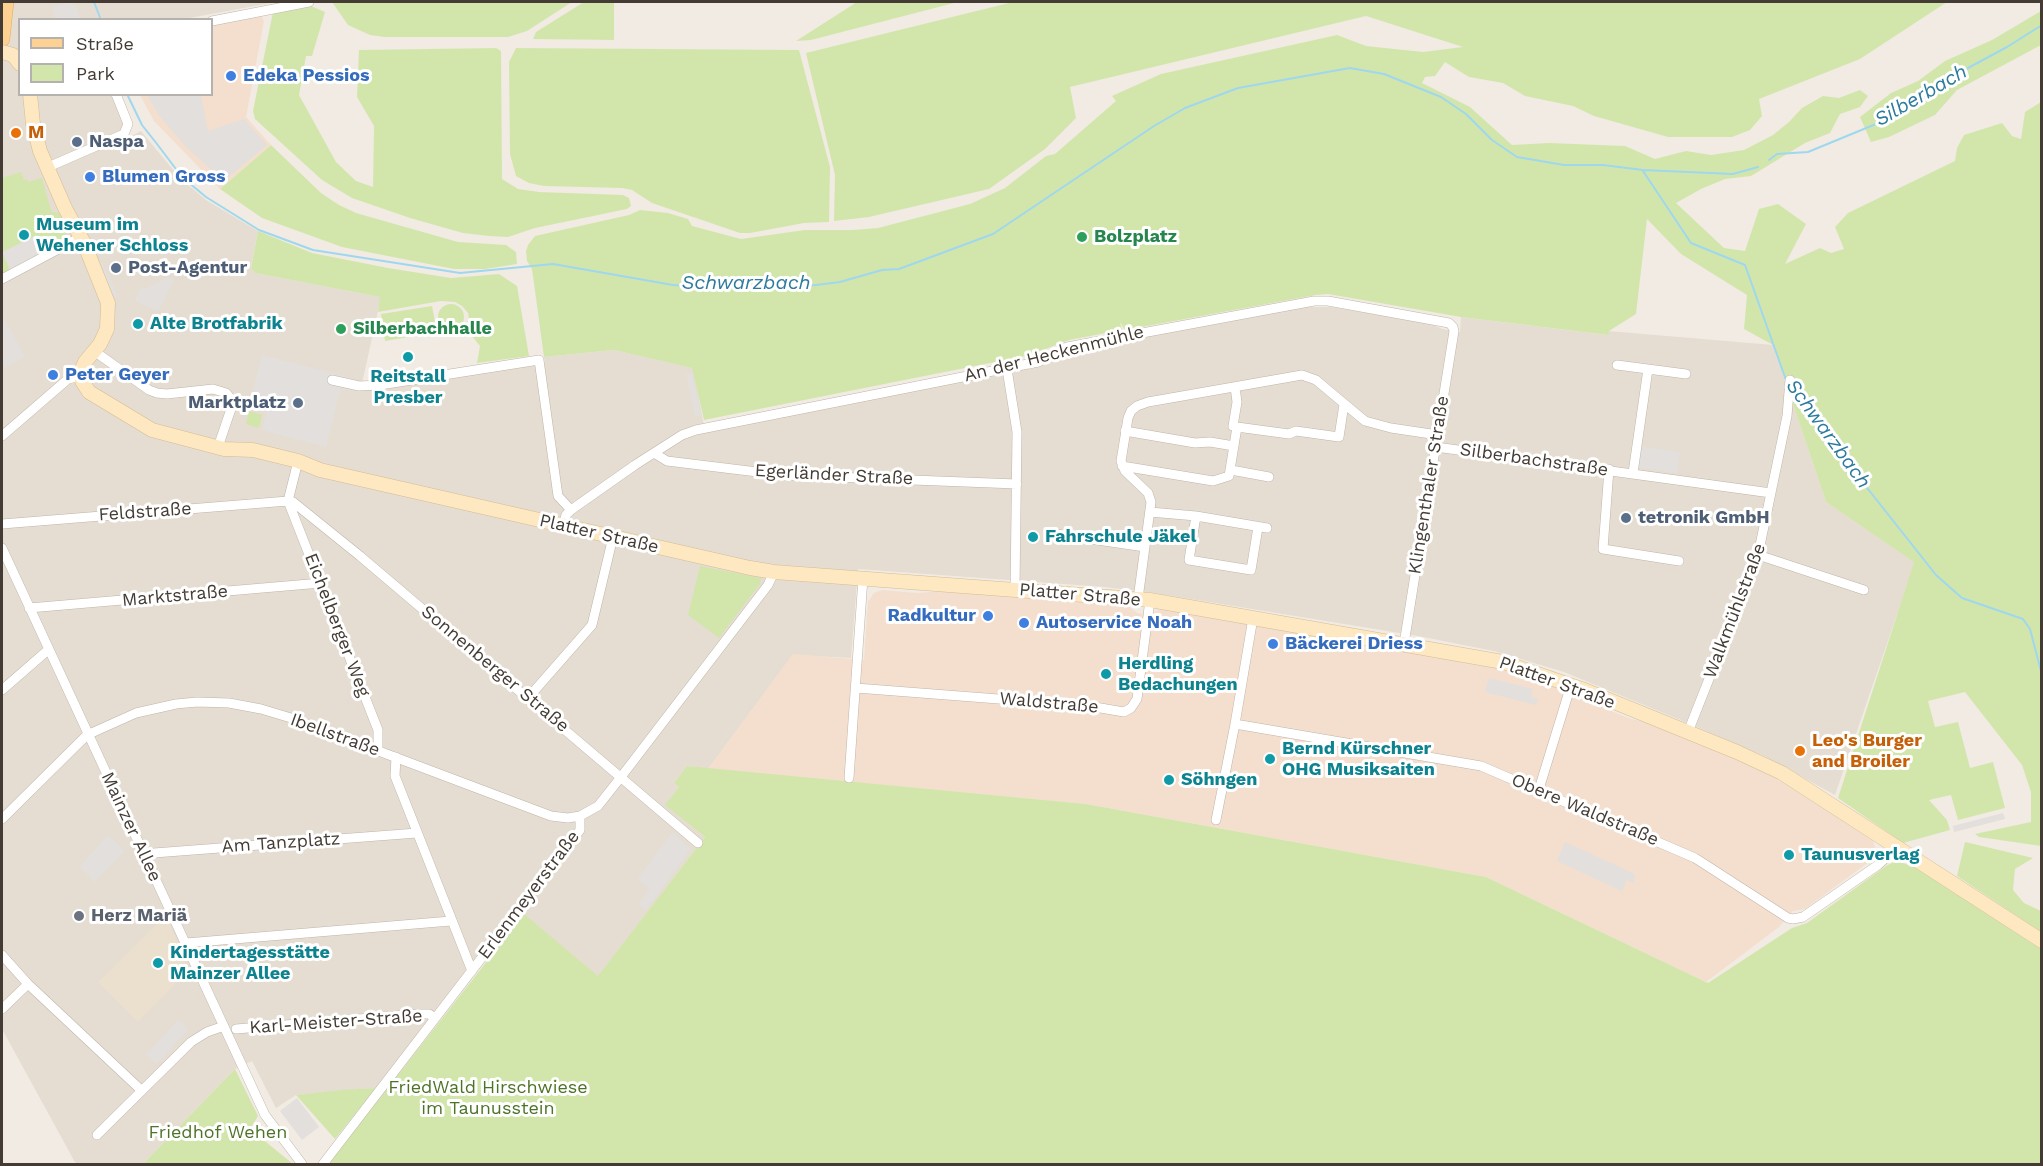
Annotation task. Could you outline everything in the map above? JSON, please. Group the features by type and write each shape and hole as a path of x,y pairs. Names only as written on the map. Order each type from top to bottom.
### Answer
{"main road":[{"path":"2,39 6,2"},
{"path":"2,52 13,55 18,61"},
{"path":"2,58 18,63"},
{"path":"30,96 34,128 46,168 81,237 105,294 109,311 104,337 85,362 81,376"},
{"name":"Platter Straße","path":"81,376 89,392 144,426 166,435 219,447 246,449 298,461 320,470 725,563 774,572 1144,600 1503,662 1571,685 1782,773 2042,941"}],"street":[{"path":"213,21 309,2"},
{"path":"46,168 124,134 128,124 117,96"},
{"path":"2,279 81,237"},
{"name":"An der Heckenmühle","path":"571,510 682,435 696,430 1007,369 1038,362 1067,347 1314,301 1449,323 1453,327"},
{"name":"Klingenthaler Straße","path":"1404,644 1453,327"},
{"path":"94,351 149,390 163,394 213,389 226,393 231,399 232,406 219,447"},
{"path":"332,380 359,386 380,385 539,360 558,493 561,501 571,510 566,515 563,526"},
{"path":"1617,365 1686,374"},
{"path":"1007,369 1016,422 1015,589"},
{"name":"Silberbachstraße","path":"1633,473 1648,369"},
{"path":"1144,600 1145,547 1151,502 1148,493 1122,466 1125,431 1131,411 1141,404 1302,375 1316,380 1365,421 1438,435"},
{"path":"2,436 68,379 81,376"},
{"name":"Walkmühlstraße","path":"1688,732 1758,555 1787,416 1790,380"},
{"path":"1235,387 1237,402 1233,426 1237,427 1289,434 1296,431 1339,437 1344,404"},
{"path":"1122,466 1213,481 1229,476 1237,427"},
{"path":"1125,431 1195,443 1210,442 1234,446"},
{"name":"Silberbachstraße","path":"1436,447 1772,493"},
{"name":"Egerländer Straße","path":"654,453 667,461 782,475 1017,484"},
{"path":"288,501 298,461"},
{"path":"1231,470 1269,477"},
{"path":"1608,470 1603,549 1679,561"},
{"name":"Feldstraße","path":"2,524 288,501"},
{"name":"Eichelberger Weg","path":"288,501 378,730 378,751"},
{"name":"Sonnenberger Straße","path":"288,501 296,504 360,556 698,843"},
{"path":"1150,512 1196,516 1263,528 1251,570 1189,560 1196,516"},
{"path":"1056,534 1145,547"},
{"path":"528,698 592,625 612,537"},
{"name":"Mainzer Allee","path":"2,548 265,1115 303,1164"},
{"path":"1758,555 1864,590"},
{"name":"Erlenmeyerstraße","path":"323,1164 580,830 580,816 598,806 768,585 774,572"},
{"path":"849,778 863,578"},
{"name":"Marktstraße","path":"29,608 321,584"},
{"name":"Waldstraße","path":"856,688 1089,706 1124,712 1131,708 1137,699 1144,600"},
{"path":"1216,820 1253,618"},
{"path":"2,690 48,650"},
{"path":"1539,789 1571,685"},
{"name":"Ibellstraße","path":"2,819 87,735 112,722 156,708 176,704 213,702 261,708 551,816 568,818 580,816"},
{"name":"Obere Waldstraße","path":"1235,724 1481,766 1539,789 1703,862 1788,918 1803,917 1878,865 1897,848"},
{"path":"396,757 395,776 472,971"},
{"name":"Am Tanzplatz","path":"144,855 417,833"},
{"path":"186,943 452,921"},
{"path":"2,955 28,984 141,1090"},
{"path":"2,1009 28,984"},
{"name":"Karl-Meister-Straße","path":"236,1029 418,1014 429,1014 435,1018"},
{"path":"97,1135 191,1042 207,1032 224,1026"}],"shaded area":[{"path":"2,2 276,2 189,18 18,18 18,96 112,96 123,118 124,130 128,138 141,131 180,178 206,200 258,231 251,267 255,273 381,297 361,388 370,389 545,363 544,357 614,350 693,368 705,431 1038,366 1075,350 1305,307 1331,307 1429,323 1442,329 1460,332 1461,317 1607,335 1608,331 1773,345 1826,502 1915,562 1835,795 1764,756 1678,719 1564,672 1494,651 1418,636 1154,593 1105,587 858,569 851,658 793,655 708,769 687,766 674,783 679,787 666,805 705,837 598,977 514,907 376,1088 296,1095 276,1108 252,1061 235,1069 143,1164 76,1164 2,1029"},
{"path":"75,2 80,18 55,18 52,7"},
{"path":"261,15 264,21 246,117 271,145 220,189 154,121 141,96 213,96 213,26"},
{"path":"148,96 201,96 208,131 244,119 267,145 224,181 185,146 159,115"},
{"path":"37,235 42,254 10,270 2,252"},
{"path":"102,262 118,296 111,299 97,264"},
{"path":"168,277 174,280 158,311 135,301 141,288 145,289"},
{"path":"4,318 25,357 5,368 2,361 2,319"},
{"name":"Marktplatz","path":"262,355 355,379 352,391 341,388 326,447 262,430 268,406 250,400"},
{"path":"692,373 701,415 695,416 686,374"},
{"path":"1639,446 1680,452 1677,473 1636,467"},
{"path":"882,590 918,593 944,591 1124,603 1137,613 1153,615 1155,611 1161,609 1238,620 1476,662 1524,675 1584,696 1609,710 1646,722 1762,770 1807,796 1873,841 1876,851 1874,858 1805,909 1793,911 1779,927 1706,982 1486,877 1086,804 708,769 793,654 864,660 868,602 874,593"},
{"path":"1489,678 1533,689 1531,697 1538,699 1536,705 1485,692"},
{"path":"2003,813 2005,819 1954,832 1953,826"},
{"path":"673,832 691,849 646,910 638,905 650,889 637,879"},
{"path":"108,835 125,851 95,882 79,867"},
{"path":"1565,842 1635,874 1634,883 1627,880 1622,891 1557,861"},
{"path":"166,915 189,970 138,1022 98,982"},
{"path":"178,1020 188,1029 157,1064 146,1055"},
{"path":"297,1098 319,1127 302,1140 280,1111"}],"green space":[{"path":"332,2 572,2 527,31 508,37 385,37 370,35 348,25"},
{"path":"584,2 614,2 614,40 533,39 536,32"},
{"path":"857,2 958,2 811,40 796,41"},
{"path":"1013,2 1947,2 1860,59 1759,99 1762,116 1750,130 1732,137 1668,137 1594,116 1573,106 1525,96 1503,83 1469,77 1445,62 1435,76 1425,77 1422,83 1470,107 1512,145 1549,143 1625,146 1655,159 1686,151 1711,155 1744,150 1773,135 1802,108 1823,96 1839,98 1860,90 1868,96 1860,107 1840,114 1830,133 1805,143 1751,176 1725,179 1676,203 1724,248 1745,251 1759,209 1778,204 1806,224 1785,264 1820,248 1831,253 1844,249 1835,227 1848,213 1955,161 1957,148 1964,135 2002,123 2012,136 2021,139 2025,112 2041,102 2041,846 1979,837 1975,834 2031,822 2031,792 2022,765 1965,692 1928,701 1935,727 1958,722 1970,768 1993,762 2005,808 1958,820 1951,795 1929,800 1947,820 1950,830 1903,843 1838,798 1914,562 1826,502 1773,345 1744,329 1747,295 1681,254 1647,219 1636,314 1609,331 1608,335 1461,317 1328,294 1316,295 1125,330 1120,322 1122,330 1069,340 1030,355 704,420 692,368 614,350 544,357 532,269 527,261 526,251 535,236 629,215 640,210 668,213 688,219 692,226 741,239 805,230 878,228 970,204 1005,188 1046,156 1055,154 1116,101 1112,96 1161,74 1337,35 1366,46 1423,52 1463,47 1366,16 1070,87 1076,118 1045,149 989,189 869,217 834,221 835,175 806,53"},
{"path":"311,6 325,12 312,56 306,56 299,95 336,162 356,181 373,187 374,126 357,97 359,50 496,48 501,51 502,179 518,189 539,192 623,195 629,198 631,206 627,209 535,228 508,237 489,236 463,233 410,218 352,198 322,180 255,119 253,111 273,12"},
{"path":"2041,11 2041,45 1957,90 1935,115 1889,137 1871,142 1860,117 1891,93 1918,81 1945,61 1992,40"},
{"path":"516,48 799,50 830,167 829,222 804,223 740,233 652,203 632,190 544,186 529,183 516,176 510,154 509,62"},
{"path":"271,145 321,193 339,205 356,213 458,242 506,245 516,252 517,264 485,269 454,269 342,247 262,218 220,189"},
{"path":"21,172 24,180 27,179 28,182 42,178 52,212 59,213 67,231 61,243 2,275 2,178"},
{"path":"258,231 312,253 388,268 451,278 499,274 517,286 529,356 477,363 480,346 463,325 469,319 468,313 455,302 441,301 378,312 380,297 255,273 251,268"},
{"path":"451,304 460,308 464,317 460,326 451,330 442,326 438,317 442,308"},
{"path":"432,306 437,332 385,341 381,314"},
{"path":"249,411 262,415 259,428 246,424"},
{"path":"700,566 761,578 760,584 719,638 688,615"},
{"name":"FriedWald Hirschwiese im Taunusstein","path":"687,766 1086,804 1486,877 1708,983 1792,928 1807,923 1886,866 1894,862 1903,863 1915,867 2041,949 2041,1164 328,1164 524,914 598,976 705,837 665,805 679,787 674,783"},
{"path":"1965,842 2033,858 2015,869 2013,890 2024,903 2041,911 2041,932 1957,876"},
{"name":"Friedhof Wehen","path":"235,1069 258,1116 250,1129 293,1164 143,1164"},
{"path":"376,1088 335,1139 296,1095 341,1090"}],"waterway":[{"name":"Schwarzbach","path":"94,2 100,18"},
{"name":"Silberbach","path":"1769,160 1777,154 1808,152 1876,124 1942,87 1968,68 2042,25"},
{"name":"Schwarzbach","path":"128,96 142,125 182,177 206,197 259,230 313,250 460,273 553,264 673,285 701,287 800,287 840,282 882,270 899,269 993,234 1154,126 1185,108 1238,88 1350,68 1384,74 1441,97 1466,114 1492,140 1517,157 1564,165 1603,165 1643,170 1733,174 1758,167"},
{"name":"Schwarzbach","path":"1643,171 1691,243 1745,265 1786,380"},
{"name":"Schwarzbach","path":"1792,393 1936,575 1962,598 2023,619 2030,629 2042,675"}],"place":[{"name":"Edeka Pessios","path":"231,76"},
{"name":"M","path":"16,133"},
{"name":"Naspa","path":"77,142"},
{"name":"Blumen Gross","path":"90,177"},
{"name":"Museum im Wehener Schloss","path":"24,235"},
{"name":"Bolzplatz","path":"1082,237"},
{"name":"Post-Agentur","path":"116,268"},
{"name":"Alte Brotfabrik","path":"138,324"},
{"name":"Silberbachhalle","path":"341,329"},
{"name":"Reitstall Presber","path":"408,357"},
{"name":"Peter Geyer","path":"53,375"},
{"name":"Marktplatz","path":"298,403"},
{"name":"tetronik GmbH","path":"1626,518"},
{"name":"Fahrschule Jäkel","path":"1033,537"},
{"name":"Radkultur","path":"988,616"},
{"name":"Autoservice Noah","path":"1024,623"},
{"name":"Bäckerei Driess","path":"1273,644"},
{"name":"Herdling Bedachungen","path":"1106,674"},
{"name":"Leo's Burger and Broiler","path":"1800,751"},
{"name":"Bernd Kürschner OHG Musiksaiten","path":"1270,759"},
{"name":"Söhngen","path":"1169,780"},
{"name":"Taunusverlag","path":"1789,855"},
{"name":"Herz Mariä","path":"79,916"},
{"name":"Kindertagesstätte Mainzer Allee","path":"158,963"}]}
